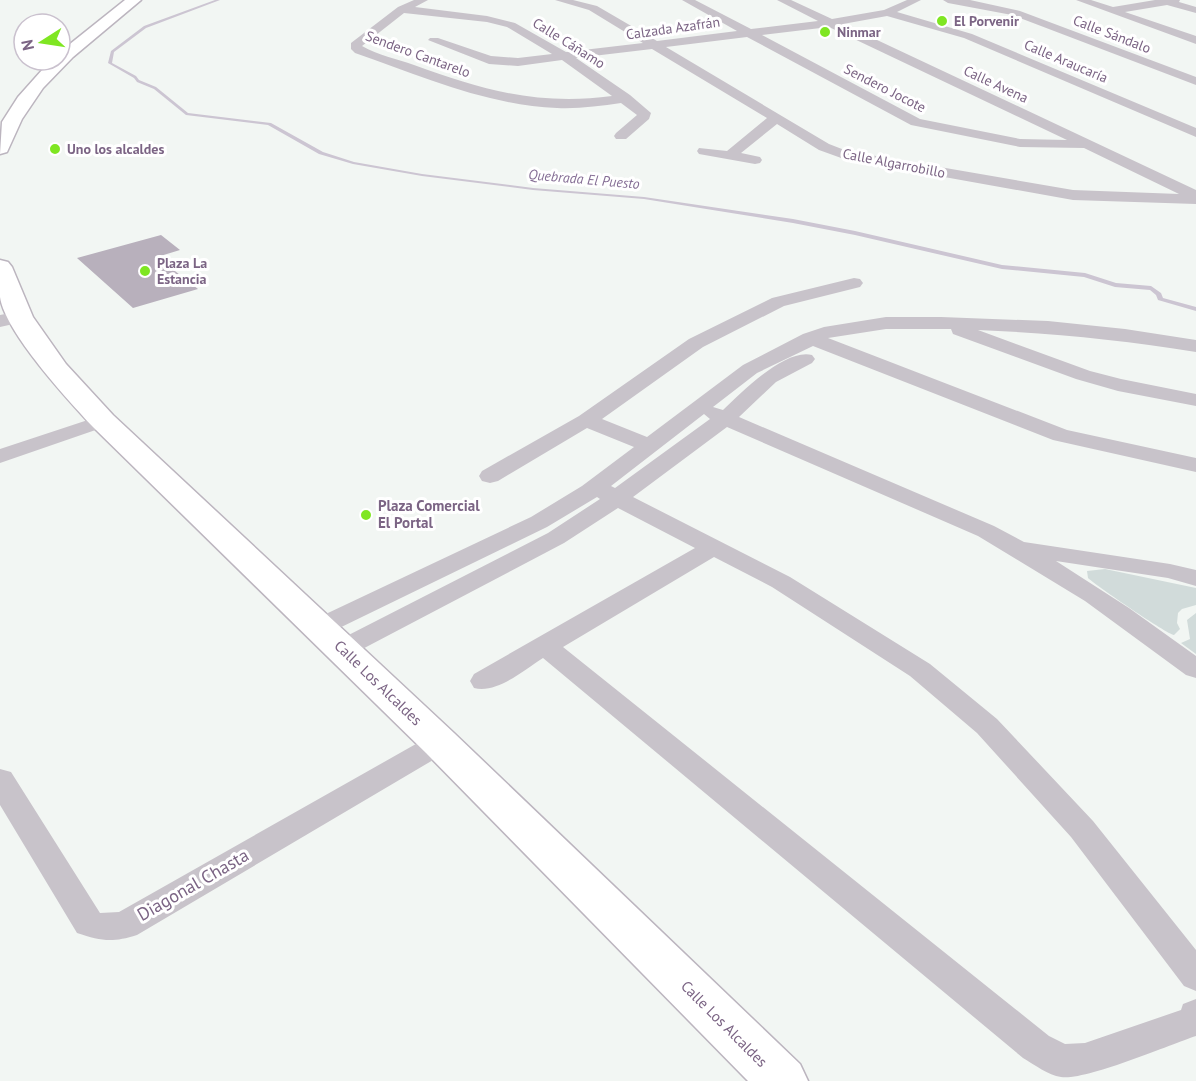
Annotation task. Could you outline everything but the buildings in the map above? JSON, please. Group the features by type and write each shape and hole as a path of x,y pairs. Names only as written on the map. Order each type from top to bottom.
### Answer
{"main road":[{"path":"0,148 13,118 36,85 64,56 134,0"},
{"name":"Calle Los Alcaldes","path":"0,267 10,319 103,421 440,743 782,1081"}],"street":[{"name":"Sendero Cantarelo","path":"423,0 402,9 355,46 359,50 456,85 509,98 558,104 625,98"},
{"name":"Calle Algarrobillo","path":"560,0 593,8 833,151 873,161 1073,195 1196,198"},
{"name":"Sendero Jocote","path":"687,0 916,122 1020,143 1087,144"},
{"name":"Calle Avena","path":"787,0 1196,198"},
{"name":"Calzada Azafrán","path":"434,40 498,62 567,58 831,23 887,13 916,0"},
{"name":"Calle Sándalo","path":"948,0 1016,13 1196,81"},
{"path":"1081,0 1196,40"},
{"path":"1112,10 1171,1 1196,10"},
{"name":"Calle Cáñamo","path":"402,9 487,19 511,25 567,58 644,113 644,116 621,136"},
{"name":"Calle Araucaría","path":"887,13 968,36 1196,134"},
{"path":"729,156 776,118"},
{"path":"704,151 755,160"},
{"path":"490,476 586,420 696,343 778,302 854,282"},
{"path":"941,322 1083,375 1118,385 1196,400"},
{"path":"331,638 556,538 606,492 650,445 750,369 831,337 886,323 941,322 1048,327 1125,334 1196,346"},
{"path":"831,337 869,362 895,369 1061,435 1196,465"},
{"path":"606,492 726,418 769,378 831,337"},
{"path":"700,408 986,531 1017,547 1094,594 1196,669"},
{"path":"586,420 650,445"},
{"path":"0,456 103,421"},
{"path":"606,492 781,582 920,670 987,726 1082,829 1196,976"},
{"path":"1017,547 1170,571 1196,578"},
{"path":"484,681 714,548"},
{"path":"546,647 1036,1047 1062,1061 1085,1059 1193,1021 1196,1015"},
{"name":"Diagonal Chasta","path":"0,780 89,923 105,928 125,925 440,743"}],"shaded area":[{"path":"1105,569 1196,588 1196,605 1182,609 1178,613 1177,623 1180,629 1174,635 1132,610 1088,578 1087,571"},
{"path":"1196,613 1196,654 1181,643 1190,639 1187,620"}],"waterway":[{"name":"Quebrada El Puesto","path":"218,0 145,27 112,52 110,63 138,81 155,88 187,114 269,124 321,153 353,163 422,175 533,189 644,198 793,221 1002,267 1085,275 1115,285 1151,288 1159,294 1160,299 1196,309"}],"place":[{"name":"El Porvenir","path":"942,21"},
{"name":"Ninmar","path":"825,32"},
{"name":"Uno los alcaldes","path":"55,149"},
{"name":"Plaza La Estancia","path":"145,271"},
{"name":"Plaza Comercial El Portal","path":"366,515"}]}
